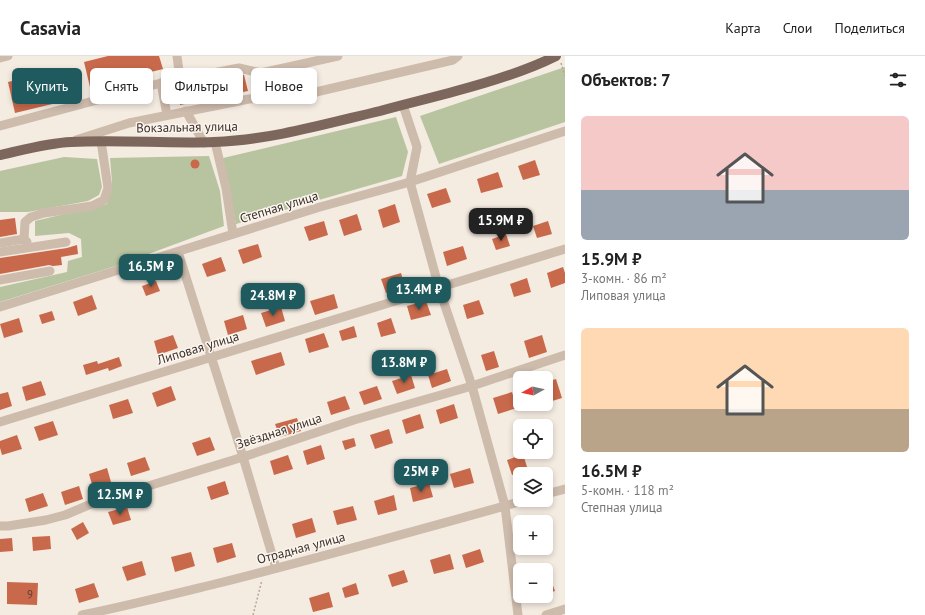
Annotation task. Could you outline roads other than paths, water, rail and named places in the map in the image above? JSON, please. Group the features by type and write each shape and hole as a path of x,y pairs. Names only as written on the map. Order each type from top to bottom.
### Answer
{"main road":[{"name":"Вокзальная улица","path":"0,155 44,145 70,142 101,141 204,143 270,136 403,105 514,75 558,59"}],"street":[{"path":"0,58 8,56"},
{"path":"177,56 179,68"},
{"path":"243,69 261,73 338,56"},
{"path":"70,142 129,123 249,99 303,95 453,60 458,56"},
{"path":"0,126 161,83"},
{"path":"165,104 167,116"},
{"path":"403,105 417,147 410,182 439,288 472,386 505,506 518,615"},
{"path":"186,111 204,143"},
{"name":"Степная улица","path":"0,307 320,207 410,182 565,131"},
{"path":"24,239 25,222 31,217 44,213 92,206 104,200 108,188 101,141"},
{"path":"215,142 226,188 233,234"},
{"path":"0,243 24,239"},
{"path":"24,239 33,247"},
{"path":"0,252 66,242"},
{"name":"Липовая улица","path":"0,422 565,249"},
{"path":"178,252 243,457 276,568"},
{"path":"0,280 50,271"},
{"name":"Звёздная улица","path":"0,526 8,526 65,515 96,502 243,457 354,420 472,386 565,355"},
{"path":"553,492 565,489"},
{"name":"Отрадная улица","path":"82,615 117,608 264,572 513,504"},
{"path":"546,615 565,609"}]}
